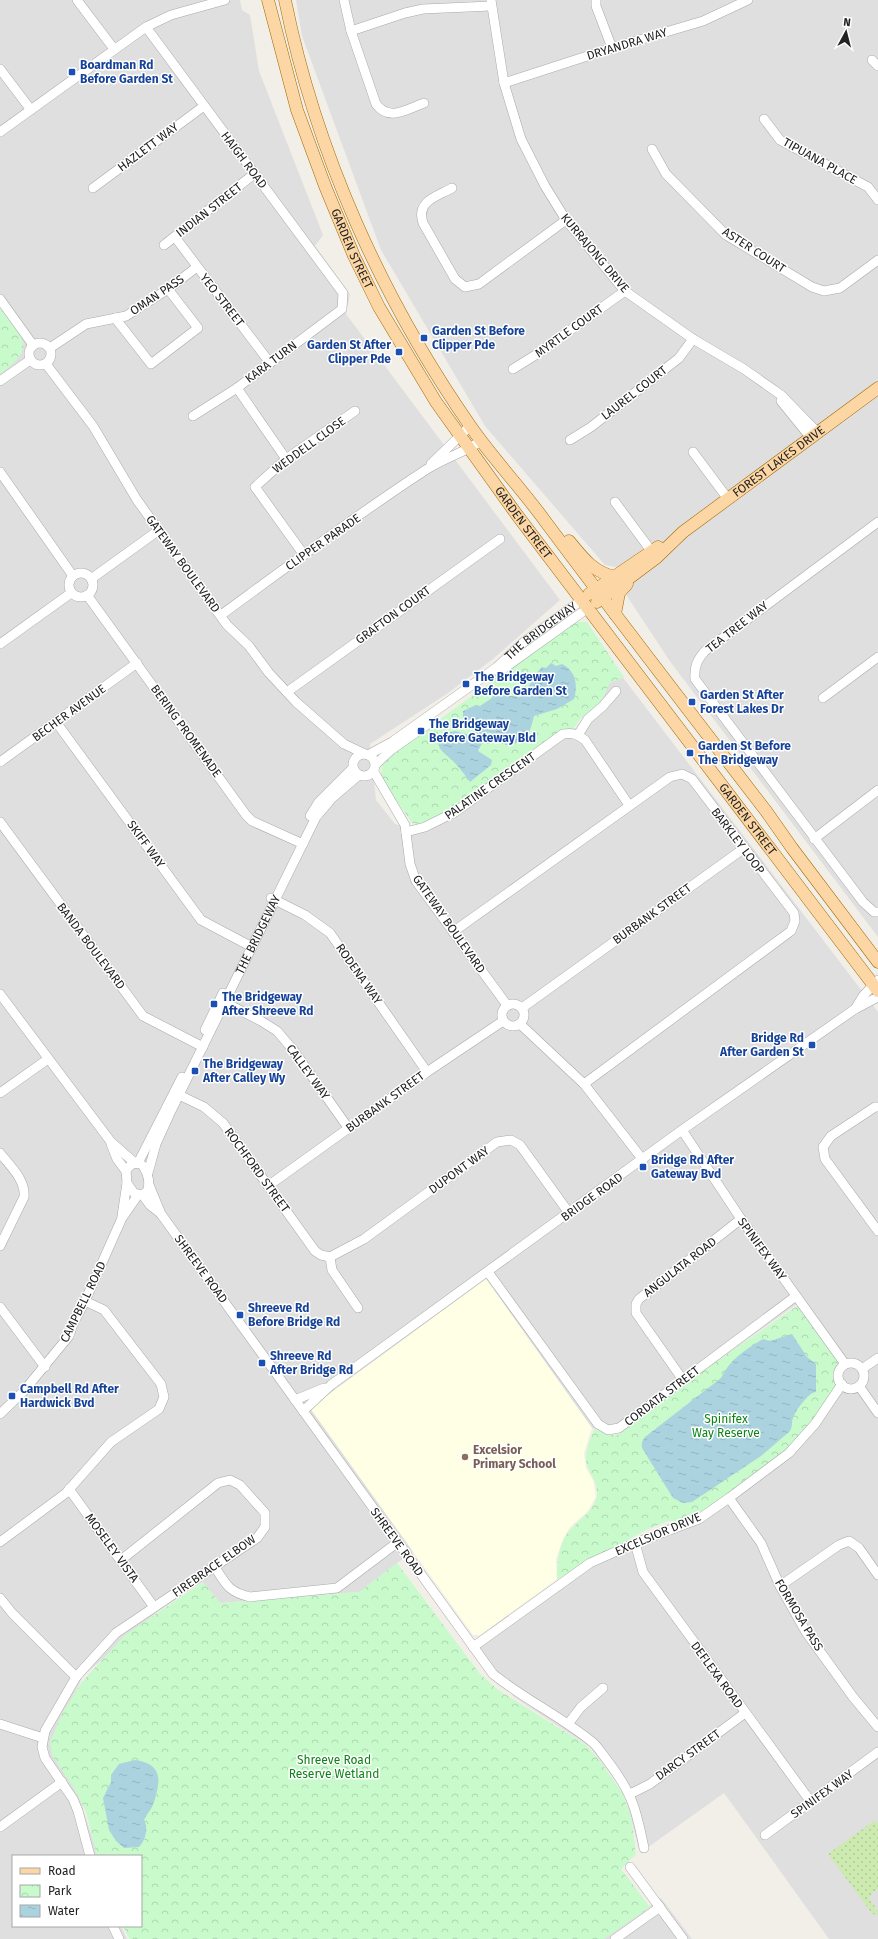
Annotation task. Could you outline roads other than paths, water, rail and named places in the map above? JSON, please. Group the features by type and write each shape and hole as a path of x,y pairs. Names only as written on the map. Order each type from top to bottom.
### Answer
{"main road":[{"name":"GARDEN STREET","path":"268,0 297,110 325,186 354,256 379,307 436,402 497,488 876,985"},
{"name":"GARDEN STREET","path":"285,0 293,40 308,92 320,129 355,221 412,334 428,362 481,441 535,508 766,811 878,962"},
{"name":"FOREST LAKES DRIVE","path":"599,593 632,577 654,555 680,535 878,388"},
{"path":"535,508 542,509 550,516 587,563 599,572 615,577"},
{"name":"FOREST LAKES DRIVE","path":"599,593 615,577 654,555"},
{"path":"615,614 619,593 632,577"},
{"name":"THE BRIDGEWAY","path":"585,604 599,593"}],"street":[{"path":"77,0 114,49"},
{"path":"0,132 146,27 166,17 203,3 225,0"},
{"path":"344,0 351,31 376,104 380,110 387,114 394,114 424,103"},
{"path":"596,0 596,6 612,48"},
{"name":"DRYANDRA WAY","path":"504,83 612,48 703,21 748,0"},
{"path":"351,31 405,13 423,9 491,3"},
{"name":"KURRAJONG DRIVE","path":"491,3 504,83 521,139 544,186 566,220 625,291 693,339 761,379 789,403 814,436"},
{"name":"HAIGH ROAD","path":"146,27 343,293"},
{"path":"0,69 31,110"},
{"name":"HAZLETT WAY","path":"93,188 204,106"},
{"name":"TIPUANA PLACE","path":"764,119 780,140 868,187 878,200"},
{"name":"ASTER COURT","path":"652,149 666,174 726,234 812,287 824,291 840,288 878,260"},
{"name":"INDIAN STREET","path":"164,244 254,174"},
{"path":"452,188 428,201 422,207 420,214 423,223 455,279 465,287 478,284 566,220"},
{"name":"YEO STREET","path":"175,236 270,363"},
{"name":"OMAN PASS","path":"50,348 86,324 126,316 168,290 197,267"},
{"path":"115,318 151,364 198,328 168,290"},
{"name":"MYRTLE COURT","path":"513,369 537,354 625,291"},
{"name":"KARA TURN","path":"286,459 237,388 342,310 343,293"},
{"path":"0,299 33,345"},
{"name":"LAUREL COURT","path":"570,440 590,427 678,358 693,339"},
{"path":"39,342 46,344 50,348 52,354 46,364 34,364 30,360 28,353 33,345 39,342"},
{"path":"0,381 30,360"},
{"name":"GATEWAY BOULEVARD","path":"46,364 93,426 137,500 227,625 249,646 269,674 287,692 344,744 366,755"},
{"path":"193,416 237,388"},
{"name":"WEDDELL CLOSE","path":"304,555 255,487 286,459 355,411"},
{"name":"CLIPPER PARADE","path":"426,470 470,426"},
{"name":"CLIPPER PARADE","path":"221,615 426,470 469,449 481,441"},
{"path":"693,452 728,499"},
{"path":"0,472 73,576"},
{"path":"615,502 654,555"},
{"name":"TEA TREE WAY","path":"878,522 705,651 696,665 695,679 814,839 863,902 874,912 878,912"},
{"path":"91,579 159,530"},
{"name":"GRAFTON COURT","path":"287,692 500,539"},
{"path":"73,576 82,574 91,579"},
{"path":"73,576 69,584 71,593 77,597 87,595 92,588 91,579"},
{"path":"0,644 71,593"},
{"name":"BERING PROMENADE","path":"87,595 246,815 252,821 300,843"},
{"name":"THE BRIDGEWAY","path":"357,771 357,757 366,755 392,742 497,667 524,642 585,604"},
{"name":"THE BRIDGEWAY","path":"148,1173 156,1144 177,1094 300,843 321,811 357,771 375,768 391,750 585,604"},
{"path":"823,698 878,657"},
{"name":"BECHER AVENUE","path":"0,762 137,663"},
{"path":"616,691 603,706 588,719 578,735 586,740 629,805"},
{"name":"SKIFF WAY","path":"56,722 201,920 249,946"},
{"name":"PALATINE CRESCENT","path":"406,832 425,827 455,812 564,734 570,732 578,735"},
{"name":"GATEWAY BOULEVARD","path":"344,744 357,771 386,794"},
{"path":"366,755 373,758 375,768"},
{"name":"GATEWAY BOULEVARD","path":"375,768 386,794 399,814 406,832 410,864 416,881 507,1005"},
{"name":"BARKLEY LOOP","path":"453,932 670,777 682,774 692,779 743,849 794,913 795,921 791,931 584,1084"},
{"path":"814,839 878,790"},
{"name":"BANDA BOULEVARD","path":"0,822 143,1016 200,1046"},
{"name":"BURBANK STREET","path":"522,1008 743,849"},
{"name":"RODENA WAY","path":"273,899 305,915 330,933 428,1072"},
{"name":"BRIDGE ROAD","path":"855,1009 876,985"},
{"path":"0,994 111,1142 136,1163 144,1166 148,1173"},
{"name":"BRIDGE ROAD","path":"303,1412 330,1385 643,1160 682,1130 855,1009 878,997"},
{"name":"CALLEY WAY","path":"222,1002 261,1020 277,1031 294,1051 349,1129"},
{"path":"515,1003 522,1008 524,1015 520,1024 512,1026 503,1021 502,1014 507,1005 515,1003"},
{"name":"BURBANK STREET","path":"268,1186 428,1072 503,1021"},
{"path":"520,1024 584,1084 643,1160"},
{"path":"0,1093 48,1059"},
{"name":"THE BRIDGEWAY","path":"136,1163 177,1094"},
{"name":"ROCHFORD STREET","path":"177,1094 204,1107 223,1123 315,1251 321,1255 330,1257"},
{"path":"878,1107 875,1107 831,1136 823,1147 825,1159 878,1231"},
{"name":"SPINIFEX WAY","path":"682,1130 741,1219 845,1364"},
{"name":"DUPONT WAY","path":"330,1257 364,1239 497,1142 510,1140 520,1146 569,1213"},
{"path":"111,1142 117,1159 126,1171"},
{"path":"0,1153 22,1181 25,1190 24,1197 0,1246"},
{"path":"127,1183 126,1171 128,1166 136,1163"},
{"name":"SHREEVE ROAD","path":"148,1173 149,1185 161,1214 493,1674 593,1742 620,1778 630,1794 637,1813 644,1848"},
{"name":"SHREEVE ROAD","path":"127,1183 130,1189 140,1195 161,1214"},
{"name":"CAMPBELL ROAD","path":"122,1218 127,1183"},
{"path":"140,1195 146,1192 149,1185"},
{"name":"CAMPBELL ROAD","path":"0,1414 23,1392 69,1336 73,1324 85,1301 122,1218 140,1195"},
{"name":"ANGULATA ROAD","path":"683,1380 636,1313 636,1304 639,1299 741,1219"},
{"path":"330,1257 332,1270 358,1308"},
{"name":"CORDATA STREET","path":"488,1272 598,1424 608,1430 619,1428 796,1296"},
{"path":"0,1542 69,1489 111,1442 159,1409 164,1397 161,1384 104,1310 85,1301"},
{"path":"0,1307 45,1367"},
{"path":"862,1369 878,1358"},
{"path":"854,1363 862,1369 864,1378 859,1386 851,1388 842,1384 840,1381 839,1372 845,1364 854,1363"},
{"name":"EXCELSIOR DRIVE","path":"473,1646 590,1563 635,1543 699,1519 729,1498 789,1453 815,1424 842,1384"},
{"name":"BRIDGE ROAD","path":"295,1400 330,1385"},
{"path":"859,1386 878,1413"},
{"name":"FIREBRACE ELBOW","path":"43,1738 58,1707 76,1678 116,1633 257,1538 265,1527 265,1513 240,1484 230,1480 218,1483 121,1560"},
{"name":"MOSELEY VISTA","path":"69,1489 154,1607"},
{"name":"FORMOSA PASS","path":"729,1498 761,1543 780,1586 806,1632 853,1697 878,1727"},
{"path":"780,1586 839,1545 849,1541 859,1548 878,1575"},
{"path":"215,1567 226,1584 236,1594 250,1597 337,1588 398,1542"},
{"name":"DEFLEXA ROAD","path":"635,1543 643,1572 811,1802"},
{"path":"0,1598 12,1613 76,1678"},
{"path":"568,1724 581,1707 603,1688"},
{"name":"DARCY STREET","path":"630,1794 650,1784 745,1713"},
{"path":"0,1724 43,1738 42,1748 45,1758 73,1798 78,1810 90,1855"},
{"name":"SPINIFEX WAY","path":"765,1835 878,1752"},
{"path":"0,1827 62,1782"},
{"path":"630,1867 683,1939"},
{"path":"615,1939 660,1907"},
{"path":"113,1927 116,1938"}],"water":[{"path":"551,663 556,666 562,664 573,674 576,684 574,699 557,709 534,716 526,737 518,742 505,745 504,741 500,737 488,732 478,751 492,760 491,765 470,782 454,762 439,747 438,744 440,735 455,731 477,737 481,728 463,719 463,711 476,705 480,706 492,698 502,695 521,697 533,680 532,678 542,667 546,668"},
{"path":"792,1334 807,1357 816,1364 816,1392 806,1398 799,1407 794,1415 790,1431 761,1456 692,1502 683,1503 673,1498 642,1448 642,1442 645,1437 721,1378 733,1360 744,1351 763,1339 770,1341"},
{"path":"135,1760 153,1767 158,1775 158,1788 153,1806 144,1820 146,1834 143,1841 139,1847 124,1848 116,1841 109,1830 103,1798 111,1782 111,1775 119,1764"}],"place":[{"name":"Boardman Rd Before Garden St","path":"72,72"},
{"name":"Garden St Before Clipper Pde","path":"424,338"},
{"name":"Garden St After Clipper Pde","path":"399,352"},
{"name":"The Bridgeway Before Garden St","path":"466,684"},
{"name":"Garden St After Forest Lakes Dr","path":"692,702"},
{"name":"The Bridgeway Before Gateway Bld","path":"421,731"},
{"name":"Garden St Before The Bridgeway","path":"690,753"},
{"name":"The Bridgeway After Shreeve Rd","path":"214,1004"},
{"name":"Bridge Rd After Garden St","path":"812,1045"},
{"name":"The Bridgeway After Calley Wy","path":"195,1071"},
{"name":"Bridge Rd After Gateway Bvd","path":"643,1167"},
{"name":"Shreeve Rd Before Bridge Rd","path":"240,1315"},
{"name":"Shreeve Rd After Bridge Rd","path":"262,1363"},
{"name":"Campbell Rd After Hardwick Bvd","path":"12,1396"},
{"name":"Excelsior Primary School","path":"465,1457"}],"park label":[{"name":"Spinifex Way Reserve","path":"726,1426"},
{"name":"Shreeve Road Reserve Wetland","path":"334,1767"}]}
